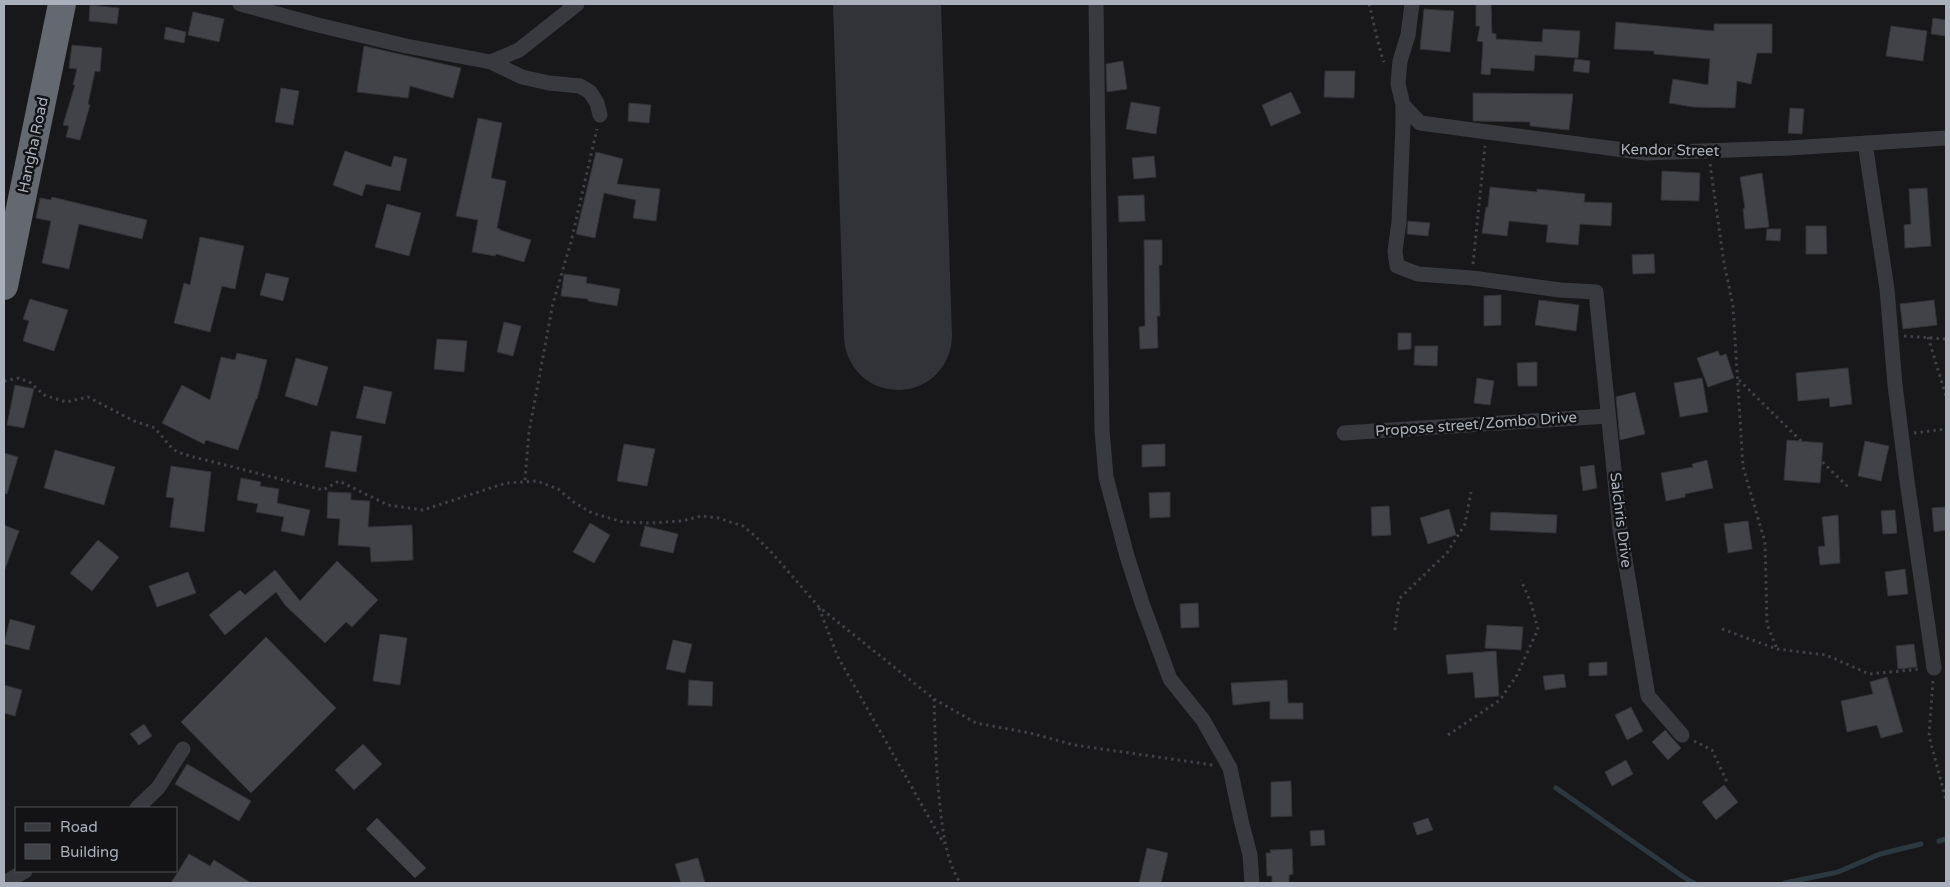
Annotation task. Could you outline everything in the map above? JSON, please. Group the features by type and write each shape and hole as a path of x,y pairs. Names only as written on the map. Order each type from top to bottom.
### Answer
{"highway":[{"name":"Hangha Road","path":"4,286 62,4"}],"street":[{"path":"491,62 519,50 577,4"},
{"path":"1096,4 1102,430 1106,477 1127,556 1170,679 1203,720 1230,768 1250,855 1252,883"},
{"path":"1412,4 1408,35 1400,61 1398,84 1403,105 1401,190 1399,222 1394,252 1397,266 1418,274 1472,278"},
{"path":"246,5 353,34 491,62 522,77 550,83 580,86 590,92 598,103 600,115"},
{"name":"Kendor Street","path":"1403,105 1420,123 1646,153 1709,152 1946,138"},
{"path":"1865,143 1881,241 1901,434 1934,668"},
{"name":"Salchris Drive","path":"1472,278 1560,290 1596,292 1620,530 1648,696 1682,735"},
{"name":"Propose street/Zombo Drive","path":"1344,433 1608,416"},
{"path":"138,807 158,788 183,749"},
{"path":"4,883 23,872"}],"path":[{"path":"1369,4 1381,54 1398,84"},
{"path":"525,480 529,432 553,303 570,242 600,115"},
{"path":"1472,278 1486,133"},
{"path":"1709,152 1713,192 1733,306 1743,467 1765,542 1767,624 1776,649"},
{"path":"1891,334 1946,339"},
{"path":"1928,336 1946,396"},
{"path":"4,381 19,378 31,383 44,395 66,402 88,397 134,421 155,428 173,448 194,457 323,490 339,481 388,505 422,510 506,483 525,480 537,481 558,489 592,513 623,522 682,521 701,516 718,518 743,526 773,554 819,607 934,699 976,723 1030,733 1074,745 1230,768"},
{"path":"1738,379 1849,488"},
{"path":"1901,434 1946,429"},
{"path":"1395,630 1399,599 1447,553 1466,524 1471,492"},
{"path":"1448,735 1500,700 1517,675 1538,629 1531,603 1521,580"},
{"path":"819,607 838,657 944,844"},
{"path":"1722,629 1776,649 1826,655 1869,674 1934,668 1929,736 1946,800"},
{"path":"934,699 936,770 944,844 951,867 960,883"},
{"path":"1682,735 1712,750 1727,782"}],"building":[{"path":"1476,4 1491,4 1492,33 1496,34 1496,39 1542,42 1543,29 1580,31 1578,58 1535,55 1534,71 1491,68 1490,75 1481,74 1483,42 1477,41 1480,26 1476,26"},
{"path":"90,5 119,8 117,24 89,21"},
{"path":"1424,9 1454,11 1450,52 1420,49"},
{"path":"193,12 224,19 219,42 188,35"},
{"path":"1933,18 1946,20 1946,36 1931,34"},
{"path":"1616,22 1714,31 1714,24 1772,24 1772,53 1757,53 1751,84 1737,81 1735,108 1693,107 1669,103 1673,79 1708,85 1710,59 1654,54 1654,51 1614,49"},
{"path":"1891,26 1927,31 1923,61 1886,56"},
{"path":"166,27 186,32 184,43 164,39"},
{"path":"72,45 102,48 100,72 95,71 88,104 90,105 80,140 66,137 69,126 63,125 75,85 73,85 77,69 69,68"},
{"path":"364,46 461,68 453,98 410,86 408,98 357,92"},
{"path":"1575,59 1590,61 1589,73 1573,71"},
{"path":"1123,61 1127,89 1107,92 1106,64"},
{"path":"1325,71 1355,71 1354,98 1324,97"},
{"path":"281,88 299,91 293,125 275,122"},
{"path":"1291,92 1301,113 1271,126 1262,105"},
{"path":"1473,93 1573,94 1569,130 1530,126 1530,122 1473,121"},
{"path":"1131,102 1160,107 1156,134 1126,129"},
{"path":"629,103 651,105 649,123 628,121"},
{"path":"1790,108 1804,109 1802,134 1788,133"},
{"path":"478,118 502,123 491,178 506,181 497,228 531,240 524,262 496,254 495,256 472,252 478,220 456,216"},
{"path":"345,151 391,167 394,156 407,159 400,191 366,184 362,196 333,185"},
{"path":"596,152 623,159 617,184 660,189 656,221 633,218 636,200 604,193 595,238 576,234"},
{"path":"1154,156 1156,177 1134,179 1132,158"},
{"path":"1662,171 1700,173 1699,201 1661,200"},
{"path":"1762,173 1769,227 1745,229 1743,209 1745,208 1740,177"},
{"path":"1490,187 1537,192 1537,189 1585,194 1584,202 1612,203 1611,226 1580,224 1578,245 1546,242 1548,225 1509,221 1507,236 1482,233"},
{"path":"1927,188 1931,246 1905,248 1904,225 1911,224 1909,189"},
{"path":"1144,195 1145,221 1119,222 1118,196"},
{"path":"52,197 147,220 142,239 79,224 69,269 42,263 51,221 36,218 40,198 51,200"},
{"path":"387,204 421,213 409,256 375,247"},
{"path":"1408,221 1430,223 1428,236 1407,234"},
{"path":"1806,226 1826,226 1827,254 1806,254"},
{"path":"1767,229 1781,229 1780,241 1766,240"},
{"path":"200,237 244,246 235,289 222,286 210,332 174,323 184,283 190,285"},
{"path":"1144,240 1162,240 1162,265 1159,265 1160,316 1157,316 1158,348 1140,349 1139,327 1145,326"},
{"path":"1654,254 1655,273 1633,274 1632,255"},
{"path":"266,273 289,278 283,301 260,295"},
{"path":"564,274 587,277 586,283 620,289 617,306 588,301 588,299 561,296"},
{"path":"1501,295 1501,325 1484,326 1484,296"},
{"path":"30,299 68,310 54,351 23,341 29,321 23,319"},
{"path":"1539,300 1579,305 1576,331 1535,325"},
{"path":"1934,300 1937,325 1903,329 1900,304"},
{"path":"504,322 521,326 513,356 497,352"},
{"path":"1398,333 1411,333 1411,349 1398,350"},
{"path":"437,339 467,341 464,372 434,369"},
{"path":"1415,346 1438,346 1437,366 1414,365"},
{"path":"1718,351 1720,356 1726,354 1734,378 1708,387 1697,358"},
{"path":"237,353 267,360 257,399 238,450 206,440 204,444 162,423 182,385 210,400 221,357 235,360"},
{"path":"296,358 328,367 317,406 285,396"},
{"path":"1537,362 1537,386 1518,386 1517,363"},
{"path":"1848,368 1852,404 1830,407 1829,398 1798,401 1796,373"},
{"path":"1477,378 1494,381 1490,405 1474,403"},
{"path":"1702,378 1708,412 1680,417 1674,383"},
{"path":"15,385 34,389 24,428 7,425"},
{"path":"364,386 392,392 385,424 356,418"},
{"path":"1635,392 1645,434 1620,440 1616,397"},
{"path":"331,431 362,436 356,472 325,467"},
{"path":"1787,440 1823,443 1820,483 1784,480"},
{"path":"1865,441 1889,446 1881,481 1858,476"},
{"path":"624,444 655,449 647,486 617,481"},
{"path":"1165,444 1165,466 1142,467 1142,445"},
{"path":"55,450 115,467 104,505 44,488"},
{"path":"4,453 18,457 7,494 4,493"},
{"path":"1707,460 1713,488 1685,494 1685,497 1666,501 1661,473 1693,467 1692,464"},
{"path":"1594,465 1597,488 1583,491 1580,467"},
{"path":"171,466 211,472 204,532 170,527 174,498 166,497"},
{"path":"241,478 261,482 260,486 279,489 277,503 310,510 304,536 281,531 284,517 256,512 258,504 237,500"},
{"path":"328,492 351,493 351,500 370,501 368,527 412,525 413,560 371,562 370,547 338,545 340,519 327,518"},
{"path":"1170,492 1170,517 1150,518 1149,493"},
{"path":"1389,506 1391,535 1372,536 1371,507"},
{"path":"1946,507 1946,530 1934,532 1932,508"},
{"path":"1449,509 1456,535 1428,544 1420,518"},
{"path":"1895,510 1897,533 1883,534 1881,511"},
{"path":"1491,512 1557,515 1556,533 1490,530"},
{"path":"1838,515 1840,563 1820,565 1818,547 1825,546 1822,517"},
{"path":"1748,521 1752,549 1728,553 1724,524"},
{"path":"590,523 610,535 594,563 573,552"},
{"path":"4,525 19,531 5,569 4,568"},
{"path":"645,526 678,534 673,553 640,546"},
{"path":"98,540 119,557 92,591 70,573"},
{"path":"337,561 378,600 352,627 346,622 325,643 285,605 276,592 225,635 209,615 240,590 245,595 275,570 300,601"},
{"path":"1905,569 1908,594 1888,596 1885,572"},
{"path":"188,572 196,593 157,607 149,586"},
{"path":"1198,603 1199,627 1181,628 1180,604"},
{"path":"10,619 35,626 29,650 4,644"},
{"path":"1487,625 1523,627 1521,650 1485,648"},
{"path":"380,634 407,638 400,685 373,681"},
{"path":"266,637 336,708 251,793 181,722"},
{"path":"673,640 692,644 685,673 666,669"},
{"path":"1914,644 1917,667 1898,669 1896,646"},
{"path":"1496,651 1499,696 1475,698 1473,672 1448,674 1446,655"},
{"path":"1607,662 1607,675 1589,676 1589,663"},
{"path":"1564,674 1566,687 1545,690 1543,676"},
{"path":"1887,677 1903,732 1881,738 1877,725 1847,732 1841,701 1873,694 1870,682"},
{"path":"689,680 713,682 712,706 688,705"},
{"path":"1287,680 1288,703 1303,703 1303,719 1270,719 1270,701 1233,705 1231,683"},
{"path":"4,685 22,690 15,716 4,713"},
{"path":"1631,707 1643,731 1627,740 1615,715"},
{"path":"144,724 152,736 139,745 130,734"},
{"path":"1665,730 1681,748 1668,760 1652,742"},
{"path":"363,744 382,764 354,790 335,770"},
{"path":"1626,760 1633,774 1612,786 1605,772"},
{"path":"187,764 251,801 239,821 175,784"},
{"path":"1291,781 1292,816 1271,817 1271,782"},
{"path":"1724,785 1738,802 1716,820 1702,802"},
{"path":"377,818 426,868 415,878 366,829"},
{"path":"1428,818 1433,830 1417,835 1413,823"},
{"path":"1324,830 1325,845 1311,846 1310,831"},
{"path":"1147,848 1168,853 1161,883 1139,883"},
{"path":"1292,849 1293,874 1289,875 1289,883 1272,883 1272,876 1267,876 1266,853 1271,853 1270,850"},
{"path":"189,854 210,866 214,860 251,883 171,883"},
{"path":"698,858 705,883 681,883 675,864"}],"waterway":[{"path":"1556,788 1694,883"},
{"path":"1939,841 1946,839"},
{"path":"1785,883 1838,872 1880,854 1921,844"}],"runway":[{"path":"887,4 898,336"}]}
